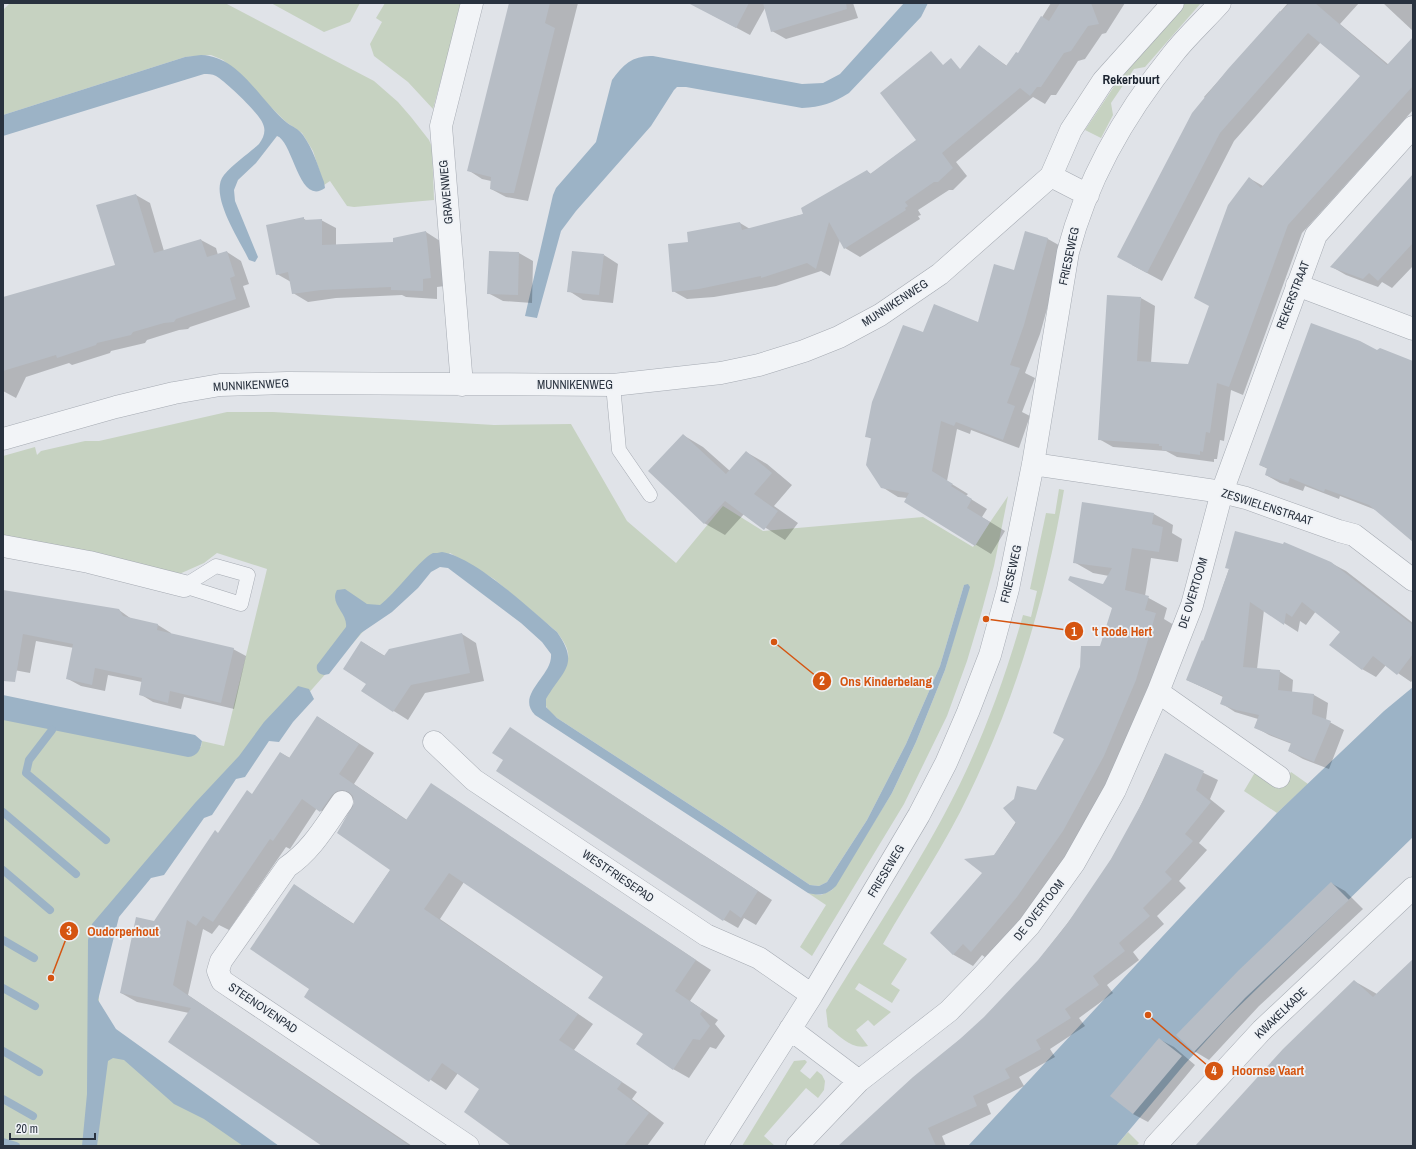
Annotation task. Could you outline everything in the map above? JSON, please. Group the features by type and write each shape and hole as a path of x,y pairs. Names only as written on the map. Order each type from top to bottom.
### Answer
{"street":[{"name":"GRAVENWEG","path":"462,385 441,126 472,3"},
{"path":"1088,195 1051,176 1071,130 1100,87 1173,3"},
{"name":"FRIESEWEG","path":"716,1146 812,995 919,815 946,763 990,655 1008,590 1033,464 1068,252 1075,225 1110,146 1143,94 1173,54 1220,3"},
{"name":"REKERSTRAAT","path":"1222,492 1316,235 1413,127"},
{"name":"MUNNIKENWEG","path":"3,439 123,405 220,385 287,383 613,385 720,373 752,366 804,351 839,337 880,315 940,274 1051,176"},
{"path":"1297,285 1413,329"},
{"name":"ZESWIELENSTRAAT","path":"1033,464 1222,492 1246,498 1338,531 1354,534 1413,580"},
{"name":"DE OVERTOOM","path":"798,1146 859,1081 949,1011 1029,926 1074,864 1115,790 1158,692 1192,605 1222,492"},
{"path":"3,546 89,562 184,586"},
{"path":"1158,692 1279,777"},
{"name":"WESTFRIESEPAD","path":"434,742 474,780 706,935 759,958 812,995"},
{"name":"STEENOVENPAD","path":"342,802 312,847 299,859 287,867 221,961 218,971 222,981 468,1146"},
{"name":"KWAKELKADE","path":"1155,1146 1262,1030 1413,888"},
{"path":"790,1029 859,1081"}],"lane":[{"path":"613,385 619,450 650,495"}],"green space":[{"path":"10,3 225,3 374,81 398,102 429,140 432,147 434,200 354,207 347,206 330,181 324,185 313,151 302,133 286,122 223,60 211,55 185,57 3,115 3,10"},
{"path":"271,3 360,3 350,22 324,32"},
{"path":"385,3 462,3 433,109 408,82 374,56 370,44 382,22 376,18"},
{"path":"1184,3 1201,3 1145,67 1134,69 1111,103 1113,115 1101,138 1085,130 1119,79"},
{"path":"227,412 273,412 494,425 571,424 627,521 676,563 723,506 763,531 923,517 973,547 1008,496 994,566 981,614 967,661 947,716 904,804 812,956 800,947 826,905 808,893 821,895 832,890 892,793 916,742 945,670 969,585 964,585 940,666 906,744 867,820 827,882 819,886 810,885 552,714 546,706 546,700 568,660 568,653 564,642 557,632 494,579 450,553 368,626 107,921 99,960 99,1033 262,1146 3,1146 3,706 201,747 202,741 224,746 267,569 217,553 204,563 177,575 3,538 3,456 35,447 37,455 41,451 85,441 99,441"},
{"path":"1059,489 1064,490 1057,529 1039,606 1016,681 987,755 960,812 883,944 907,959 891,984 900,990 892,1003 859,983 855,989 891,1012 874,1026 868,1020 856,1030 868,1046 856,1046 841,1038 828,1027 826,1010 918,861 952,800 967,769 998,693 1023,615 1031,617 1037,591 1030,589 1046,513 1055,514"},
{"path":"1291,772 1308,784 1277,813 1244,791 1254,774 1257,774 1279,789"},
{"path":"805,1060 807,1062 800,1071 810,1079 817,1071 822,1075 825,1081 824,1090 818,1098 806,1088 764,1136 775,1146 742,1146 794,1061"},
{"path":"1128,1132 1139,1143 1136,1146 1116,1146"}],"water":[{"path":"904,3 928,3 921,17 849,93 832,102 815,107 802,108 686,87 677,87 651,126 576,211 561,231 537,318 525,316 553,195 556,188 596,142 612,80 620,69 640,57 653,56 802,84 823,83 840,74"},
{"path":"201,55 214,57 227,63 248,80 276,113 301,133 307,140 324,182 325,188 316,191 309,189 297,171 283,140 277,136 256,163 238,180 234,190 235,201 258,257 255,262 249,260 227,218 220,194 220,183 228,171 259,144 264,134 264,127 260,119 249,106 221,79 212,74 204,74 3,136 3,115 185,57"},
{"path":"442,552 470,563 486,573 557,632 564,643 568,660 563,674 546,699 546,707 557,718 810,885 819,886 827,882 867,820 906,744 940,666 964,585 968,584 970,587 945,670 916,742 892,793 836,886 826,893 816,894 808,893 535,715 530,707 529,700 536,685 547,670 551,654 542,642 521,623 448,568 440,567 431,572 418,588 392,612 361,633 329,674 324,675 319,673 317,670 317,665 346,627 344,617 335,600 337,590 345,589 367,604 380,605 422,561 433,553"},
{"path":"298,686 309,689 314,699 293,722 279,742 269,741 245,777 236,779 212,815 204,818 164,875 151,878 119,917 98,1000 116,1029 279,1146 243,1146 204,1119 174,1104 124,1060 113,1058 108,1061 97,1146 82,1146 87,1094 88,940 92,924 195,803 239,756 264,722"},
{"path":"1413,687 1413,837 1226,1019 1184,1065 1116,1146 968,1146 1277,813 1384,711"},
{"path":"3,695 195,735 202,741 196,754 188,757 3,720"}],"building":[{"path":"509,3 550,3 545,23 555,28 514,193 504,193 490,189 491,177 467,171"},
{"path":"688,3 749,3 736,28"},
{"path":"763,3 846,3 847,9 771,32"},
{"path":"1060,3 1091,3 1099,24 1088,26 1071,51 1064,53 1041,87 1037,87 1030,96 1020,88 942,153 953,168 938,182 934,182 905,202 908,206 905,208 906,210 844,249 829,222 816,269 807,263 761,278 761,276 699,289 672,292 668,244 688,242 687,232 740,222 742,230 803,214 801,208 867,170 870,174 916,140 880,93 931,51 943,65 951,58 960,69 979,45 1006,66 1016,52 1018,53 1041,16 1049,21"},
{"path":"1289,3 1315,3 1387,65 1413,37 1413,86 1288,225 1229,387 1217,383 1210,433 1206,432 1203,452 1200,451 1200,455 1162,450 1162,446 1159,446 1159,444 1098,440 1107,295 1141,297 1137,361 1188,364 1209,306 1194,298 1228,205 1249,177 1261,188 1360,76 1308,33 1220,133 1147,273 1117,257 1192,113 1228,69"},
{"path":"1413,174 1413,243 1378,281 1369,273 1363,279 1330,267"},
{"path":"136,194 154,253 201,239 207,257 227,251 235,276 230,278 236,299 176,319 174,322 164,323 133,332 131,335 97,343 96,345 57,358 56,355 3,371 3,297 115,265 96,205"},
{"path":"304,217 304,220 322,219 322,245 393,242 393,238 426,231 431,278 423,279 423,291 391,290 391,287 321,290 292,294 288,272 276,275 266,225"},
{"path":"1025,231 1048,238 1024,325 1010,365 1020,368 1007,403 1015,406 1003,440 956,422 954,426 941,421 932,471 953,484 951,486 972,499 967,508 990,522 975,546 904,502 909,493 881,488 866,465 871,438 865,437 872,402 903,325 923,332 934,304 978,322 994,264 1014,270"},
{"path":"489,251 519,252 518,295 487,294"},
{"path":"572,251 604,254 599,295 567,292"},
{"path":"1311,323 1360,341 1377,350 1380,348 1413,361 1413,542 1369,505 1325,489 1324,492 1290,478 1288,483 1265,475 1267,468 1259,465"},
{"path":"683,434 726,474 746,451 772,473 754,494 778,511 764,530 725,501 704,524 648,471"},
{"path":"1082,502 1154,513 1152,524 1163,527 1159,552 1132,548 1125,590 1149,596 1145,610 1156,613 1136,680 1104,756 1063,831 1017,897 971,952 963,944 953,955 930,933 982,873 964,859 994,855 1016,823 1003,808 1014,799 1017,786 1036,790 1064,739 1053,733 1080,667 1081,646 1100,646 1112,608 1068,580 1070,576 1103,584 1112,568 1073,563"},
{"path":"1235,531 1283,544 1284,542 1331,562 1413,625 1413,654 1397,675 1373,656 1362,670 1329,645 1340,632 1302,602 1292,617 1286,613 1284,625 1250,602 1243,667 1280,670 1278,690 1314,694 1312,714 1331,721 1314,762 1288,751 1291,743 1254,728 1259,715 1236,710 1220,704 1223,696 1186,680 1202,640 1203,641 1229,569 1225,568"},
{"path":"3,590 119,609 123,616 158,624 157,630 234,648 221,703 170,691 168,703 139,695 142,678 95,668 92,685 66,679 73,644 23,634 15,682 3,681"},
{"path":"462,633 470,673 411,685 393,712 361,691 366,684 343,669 361,641 384,656 389,649"},
{"path":"317,716 359,744 339,774 406,820 431,783 696,960 675,991 703,1010 700,1014 710,1026 700,1040 693,1039 673,1070 636,1044 643,1034 588,998 603,977 449,873 424,909 578,1014 559,1040 622,1082 617,1089 649,1113 624,1146 511,1146 464,1112 479,1089 442,1063 429,1082 304,997 309,989 250,949 294,884 353,924 390,870 337,833 354,803 353,796 349,792 343,790 337,791 332,795 320,812 302,799 273,841 270,839 213,922 203,916 196,926 187,920 173,985 410,1146 322,1146 168,1042 191,1008 120,993 136,917 154,921 215,830 218,833 247,790 252,794 280,752 289,758"},
{"path":"510,727 758,891 741,918 730,910 723,921 496,771 503,760 492,753"},
{"path":"1165,753 1204,771 1196,790 1211,802 1185,834 1193,841 1165,872 1172,879 1143,908 1150,916 1119,943 1125,951 1093,976 1099,985 1065,1009 1071,1018 1036,1040 1041,1049 1005,1069 1010,1078 973,1096 977,1106 928,1128 936,1146 838,1146 913,1077 960,1039 984,1017 1038,960 1067,924 1111,859 1149,790"},
{"path":"1331,882 1349,900 1245,998 1194,1052 1176,1035 1239,970"},
{"path":"1413,959 1413,1146 1195,1146 1283,1049 1354,980 1373,997"},
{"path":"1159,1038 1182,1056 1133,1114 1110,1096"}],"waterway":[{"path":"52,730 29,760 26,773 106,840"},
{"path":"3,812 76,874"},
{"path":"3,870 50,910"},
{"path":"3,940 34,958"},
{"path":"3,988 35,1006"},
{"path":"3,1051 39,1072"},
{"path":"3,1099 33,1116"},
{"path":"3,1142 16,1146"}],"place":[{"name":"'t Rode Hert","path":"986,619"},
{"name":"Ons Kinderbelang","path":"774,642"},
{"name":"Oudorperhout","path":"51,978"},
{"name":"Hoornse Vaart","path":"1148,1015"}],"district":[{"name":"Rekerbuurt","path":"1131,79"}]}
